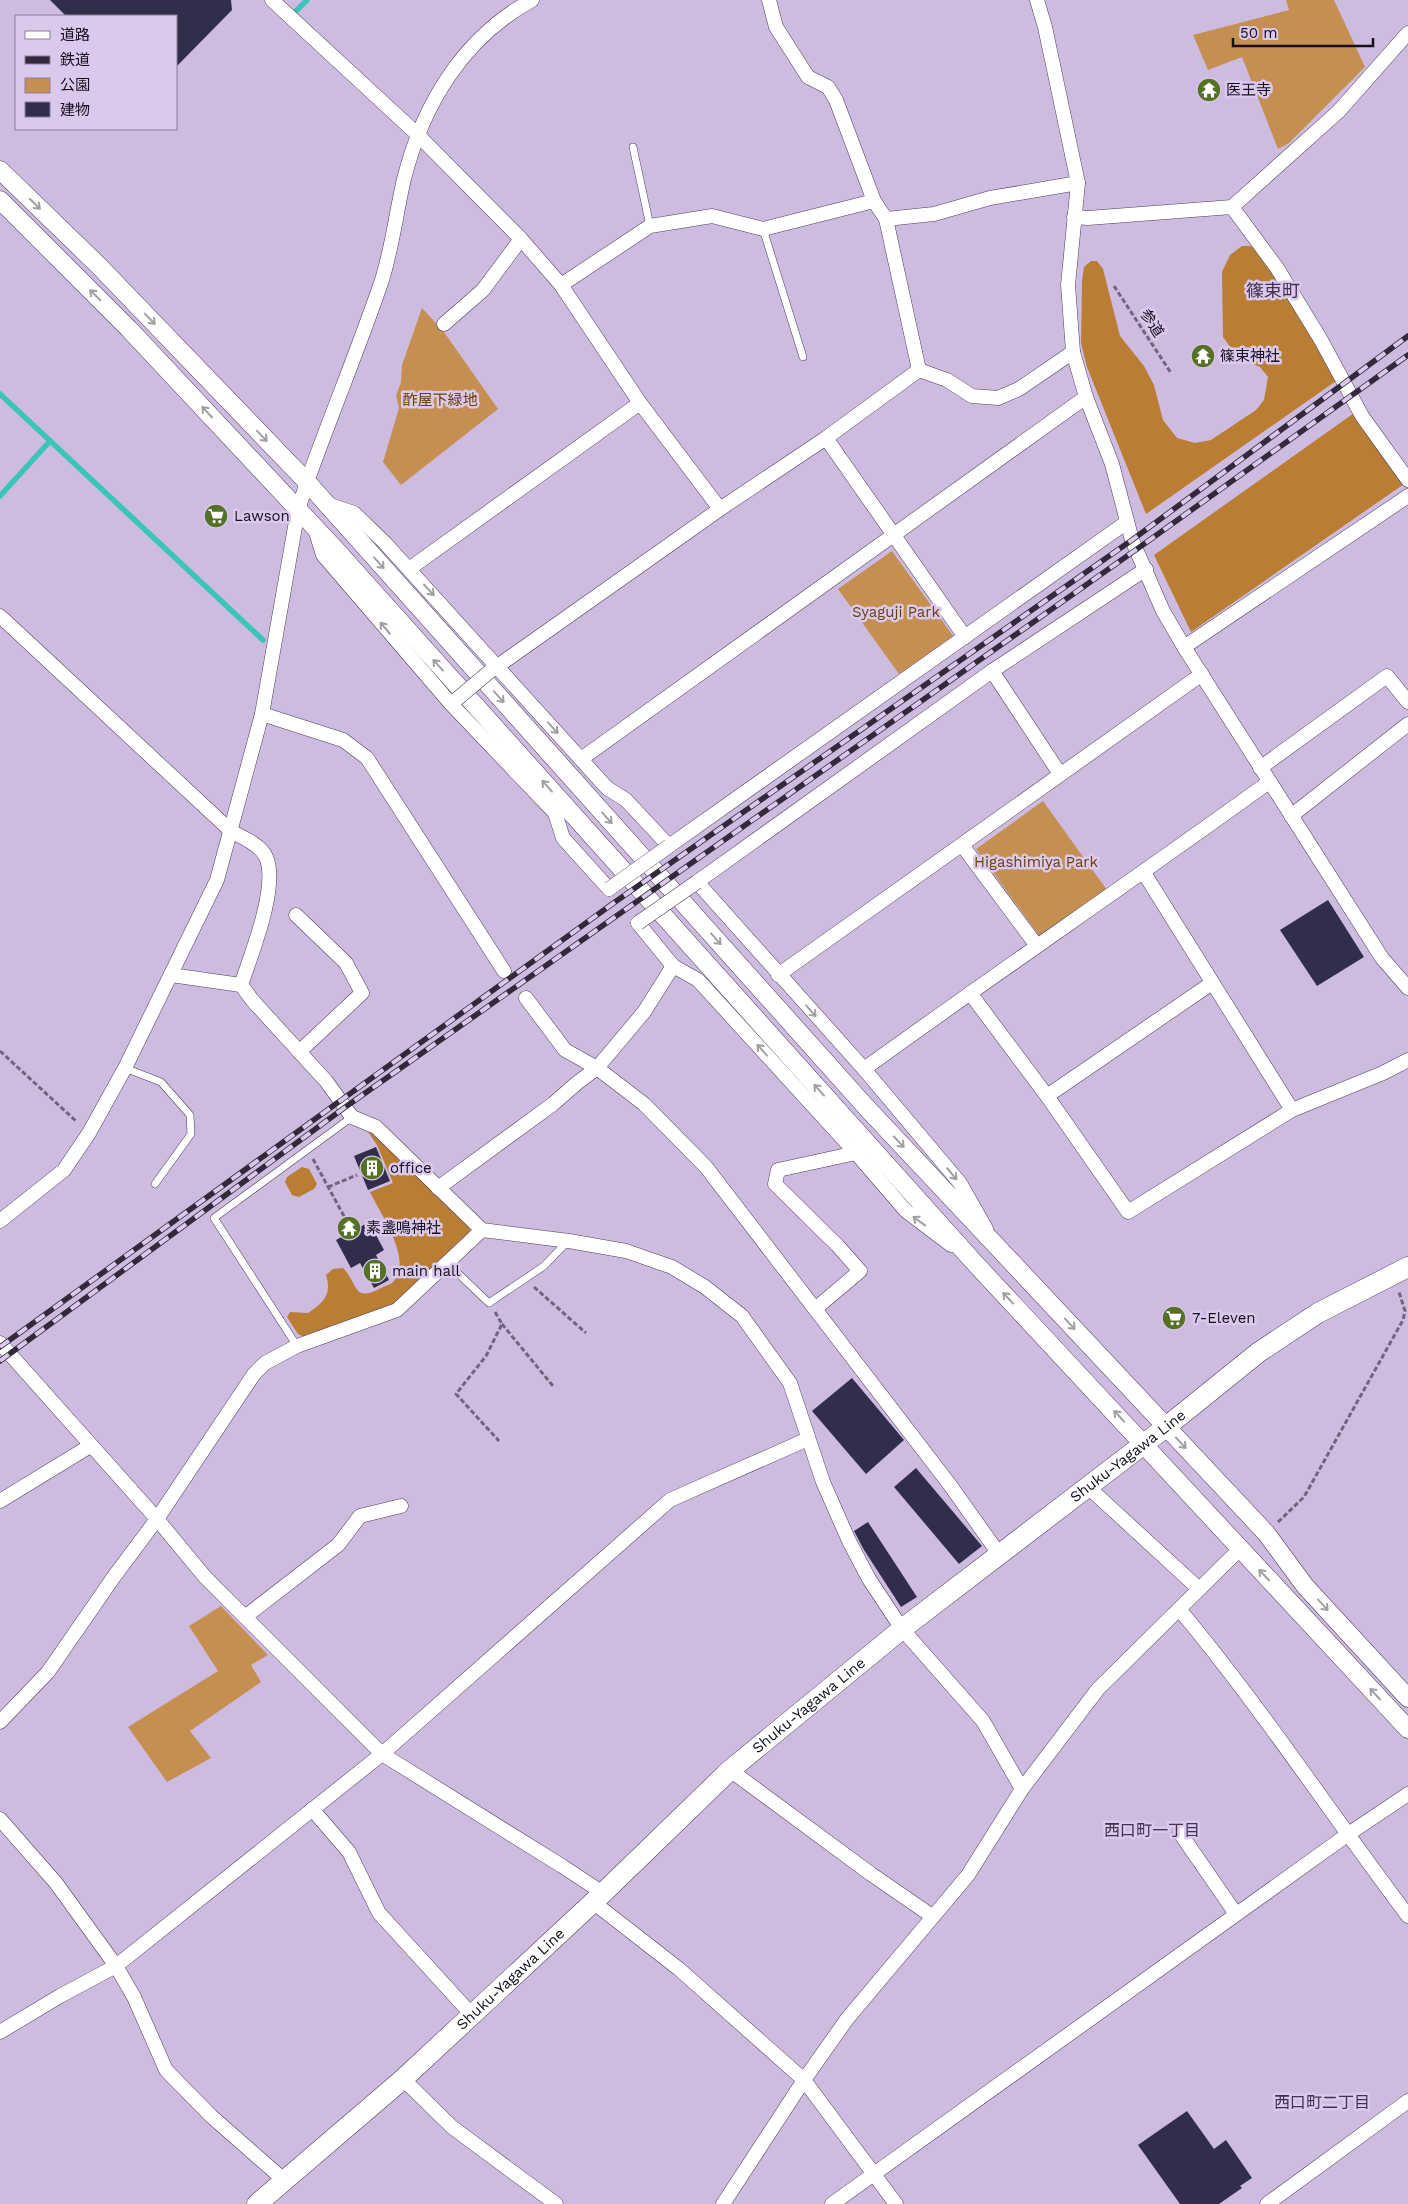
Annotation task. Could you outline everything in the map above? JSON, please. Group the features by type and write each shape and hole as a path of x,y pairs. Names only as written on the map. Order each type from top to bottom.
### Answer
{"main road":[{"name":"Shuku-Yagawa Line","path":"257,2204 403,2079 598,1898 730,1770 902,1629 1166,1427 1259,1352 1318,1313 1400,1271"}],"street":[{"path":"272,0 417,134 521,239 561,285 640,403 720,508"},
{"path":"0,1221 64,1170 89,1133 125,1068 218,880 262,714 298,510 382,281 404,178 417,134 431,104 453,69 473,44 494,25 532,0"},
{"path":"769,0 776,27 808,77 828,87 836,100 874,201 886,219 919,370"},
{"path":"1037,0 1045,27 1078,183 1068,285 1073,352 1086,397 1112,464 1132,540 1163,611 1184,647 1382,958 1408,988"},
{"path":"1074,217 1088,218 1232,207 1339,111 1408,34"},
{"path":"0,170 99,266 307,482 866,1107 1266,1533 1305,1586 1408,1698"},
{"path":"886,219 934,214 990,198 1078,183"},
{"path":"0,200 130,328 314,527 972,1260 1408,1729"},
{"path":"561,285 650,226 712,216 763,229 874,201"},
{"path":"1232,207 1277,268 1321,340 1362,416 1408,480"},
{"path":"444,324 482,290 521,239"},
{"path":"919,370 947,380 972,396 998,398 1019,389 1073,352"},
{"path":"454,702 493,668 720,508 826,438 919,370"},
{"path":"581,759 1086,397"},
{"path":"409,569 640,403"},
{"path":"826,438 965,637"},
{"path":"1184,647 1408,496"},
{"path":"326,504 354,513 409,569 493,668 607,788 626,800 669,846"},
{"path":"314,527 323,555 555,813 563,838 609,889 1127,522"},
{"path":"972,1260 906,1211 856,1153 698,980 673,966 638,923 992,671 1146,570"},
{"path":"0,616 232,832 262,851 266,857 269,872 267,899 241,985"},
{"path":"992,671 1060,774"},
{"path":"778,975 1202,674"},
{"path":"1260,768 1386,676 1408,702"},
{"path":"262,714 343,740 367,758 504,970"},
{"path":"1291,816 1408,724"},
{"path":"864,1069 970,992 1144,873 1269,782"},
{"path":"962,845 1037,946"},
{"path":"1144,873 1292,1110"},
{"path":"697,882 778,975 864,1069 960,1183 996,1245"},
{"path":"296,915 346,963 362,993 299,1052"},
{"path":"438,1188 553,1104 577,1082 598,1068 644,1012 673,966"},
{"path":"171,974 241,985 253,1001 326,1081 352,1117 376,1127 482,1230 568,1241 626,1251 672,1267 705,1287 742,1316 790,1383 823,1482 849,1541 869,1579 902,1629 983,1721 1022,1789"},
{"path":"1046,1096 1212,983"},
{"path":"970,992 1128,1212 1292,1110 1383,1073 1408,1060"},
{"path":"526,998 565,1050 598,1068 644,1104 706,1167 950,1485 999,1554"},
{"path":"815,1310 860,1272 838,1246 775,1184 778,1170 856,1153"},
{"path":"0,1722 48,1672 113,1578 157,1519 254,1374 265,1363 298,1346 397,1310 482,1230"},
{"path":"0,1343 157,1519 205,1577 382,1754 562,1866 804,2080 896,2204"},
{"path":"0,2032 60,1996 116,1966 382,1754 670,1500 808,1439"},
{"path":"0,1501 90,1446"},
{"path":"1088,1487 1198,1588"},
{"path":"246,1616 338,1545 360,1516 401,1506"},
{"path":"723,2204 804,2080 847,2019 968,1875 1022,1789 1098,1689 1180,1609 1198,1588 1240,1549"},
{"path":"1180,1609 1223,1662 1347,1835 1408,1916"},
{"path":"730,1770 870,1874 932,1916"},
{"path":"832,2204 1236,1914 1408,1794"},
{"path":"312,1809 349,1852 379,1913 472,2015"},
{"path":"0,1819 56,1882 116,1966 134,1997 166,2070 211,2116 284,2180"},
{"path":"1180,1834 1236,1914"},
{"path":"403,2079 452,2127 556,2204"},
{"path":"1267,2204 1408,2101"}],"lane":[{"path":"633,147 650,226"},
{"path":"763,229 803,357"},
{"path":"125,1068 161,1082 190,1116 191,1134 155,1184"},
{"path":"298,1346 214,1218 352,1117"},
{"path":"446,1262 489,1303 544,1266 568,1241"}],"path":[{"name":"参道","path":"1114,286 1171,373"},
{"path":"0,1051 89,1133"},
{"path":"310,1154 352,1231"},
{"path":"328,1187 357,1175"},
{"path":"1266,1533 1304,1497 1403,1320 1405,1312 1400,1271"},
{"path":"525,1278 586,1332"},
{"path":"489,1303 502,1324 553,1386"},
{"path":"498,1442 456,1394 486,1356 502,1324"}],"green space":[{"path":"1286,0 1334,0 1365,67 1289,143 1278,149 1242,57 1208,70 1193,35 1289,10"},
{"name":"酢屋下緑地","path":"422,308 444,332 498,409 401,485 383,462 399,408 396,396 401,382 402,365"},
{"name":"Syaguji Park","path":"892,551 953,636 899,674 838,589"},
{"name":"Higashimiya Park","path":"1043,801 1107,890 1040,937 976,849"},
{"path":"221,1606 268,1655 251,1665 261,1682 190,1731 211,1758 167,1782 128,1727 218,1671 189,1626"}],"shaded area":[{"path":"1242,246 1251,246 1271,268 1336,381 1146,514 1087,367 1081,343 1084,267 1091,261 1097,261 1103,269 1120,336 1144,366 1154,385 1163,420 1177,438 1195,443 1211,440 1256,410 1264,400 1268,377 1260,367 1238,358 1223,337 1222,272 1230,255"},
{"path":"1354,413 1404,484 1191,632 1154,555"},
{"path":"362,1123 469,1226 470,1231 391,1306 304,1337 298,1334 287,1317 290,1312 308,1313 322,1301 328,1288 326,1275 333,1269 343,1268 361,1293 373,1292 393,1282 398,1273 400,1262 398,1250 370,1192 393,1183 377,1145"},
{"path":"302,1167 309,1169 317,1184 314,1189 299,1197 292,1195 285,1182 287,1177"}],"building":[{"path":"50,0 231,0 232,10 178,65 178,15 65,15"},
{"path":"1328,900 1364,957 1317,986 1280,930"},
{"name":"office","path":"376,1147 390,1181 368,1190 354,1156"},
{"path":"369,1222 384,1250 376,1255 389,1280 374,1288 360,1263 351,1268 336,1240"},
{"path":"852,1378 904,1440 866,1474 812,1411"},
{"path":"916,1468 982,1546 959,1564 894,1487"},
{"path":"868,1522 917,1597 901,1607 854,1531"},
{"path":"1187,2111 1214,2149 1226,2140 1252,2178 1240,2186 1242,2188 1219,2204 1180,2204 1138,2145"}],"waterway":[{"path":"296,11 307,0"},
{"path":"0,394 263,640"},
{"path":"0,496 50,441"}],"railway":[{"path":"0,1347 615,902 1132,540 1408,336"},
{"path":"0,1361 344,1108 1137,549 1408,355"}],"place":[{"name":"医王寺","path":"1209,90"},
{"name":"篠束神社","path":"1203,356"},
{"name":"Lawson","path":"216,516"},
{"name":"office","path":"372,1168"},
{"name":"素盞鳴神社","path":"349,1228"},
{"name":"main hall","path":"375,1271"},
{"name":"7-Eleven","path":"1174,1318"}],"district":[{"name":"篠束町","path":"1273,290"},
{"name":"西口町一丁目","path":"1152,1830"},
{"name":"西口町二丁目","path":"1322,2102"}]}
